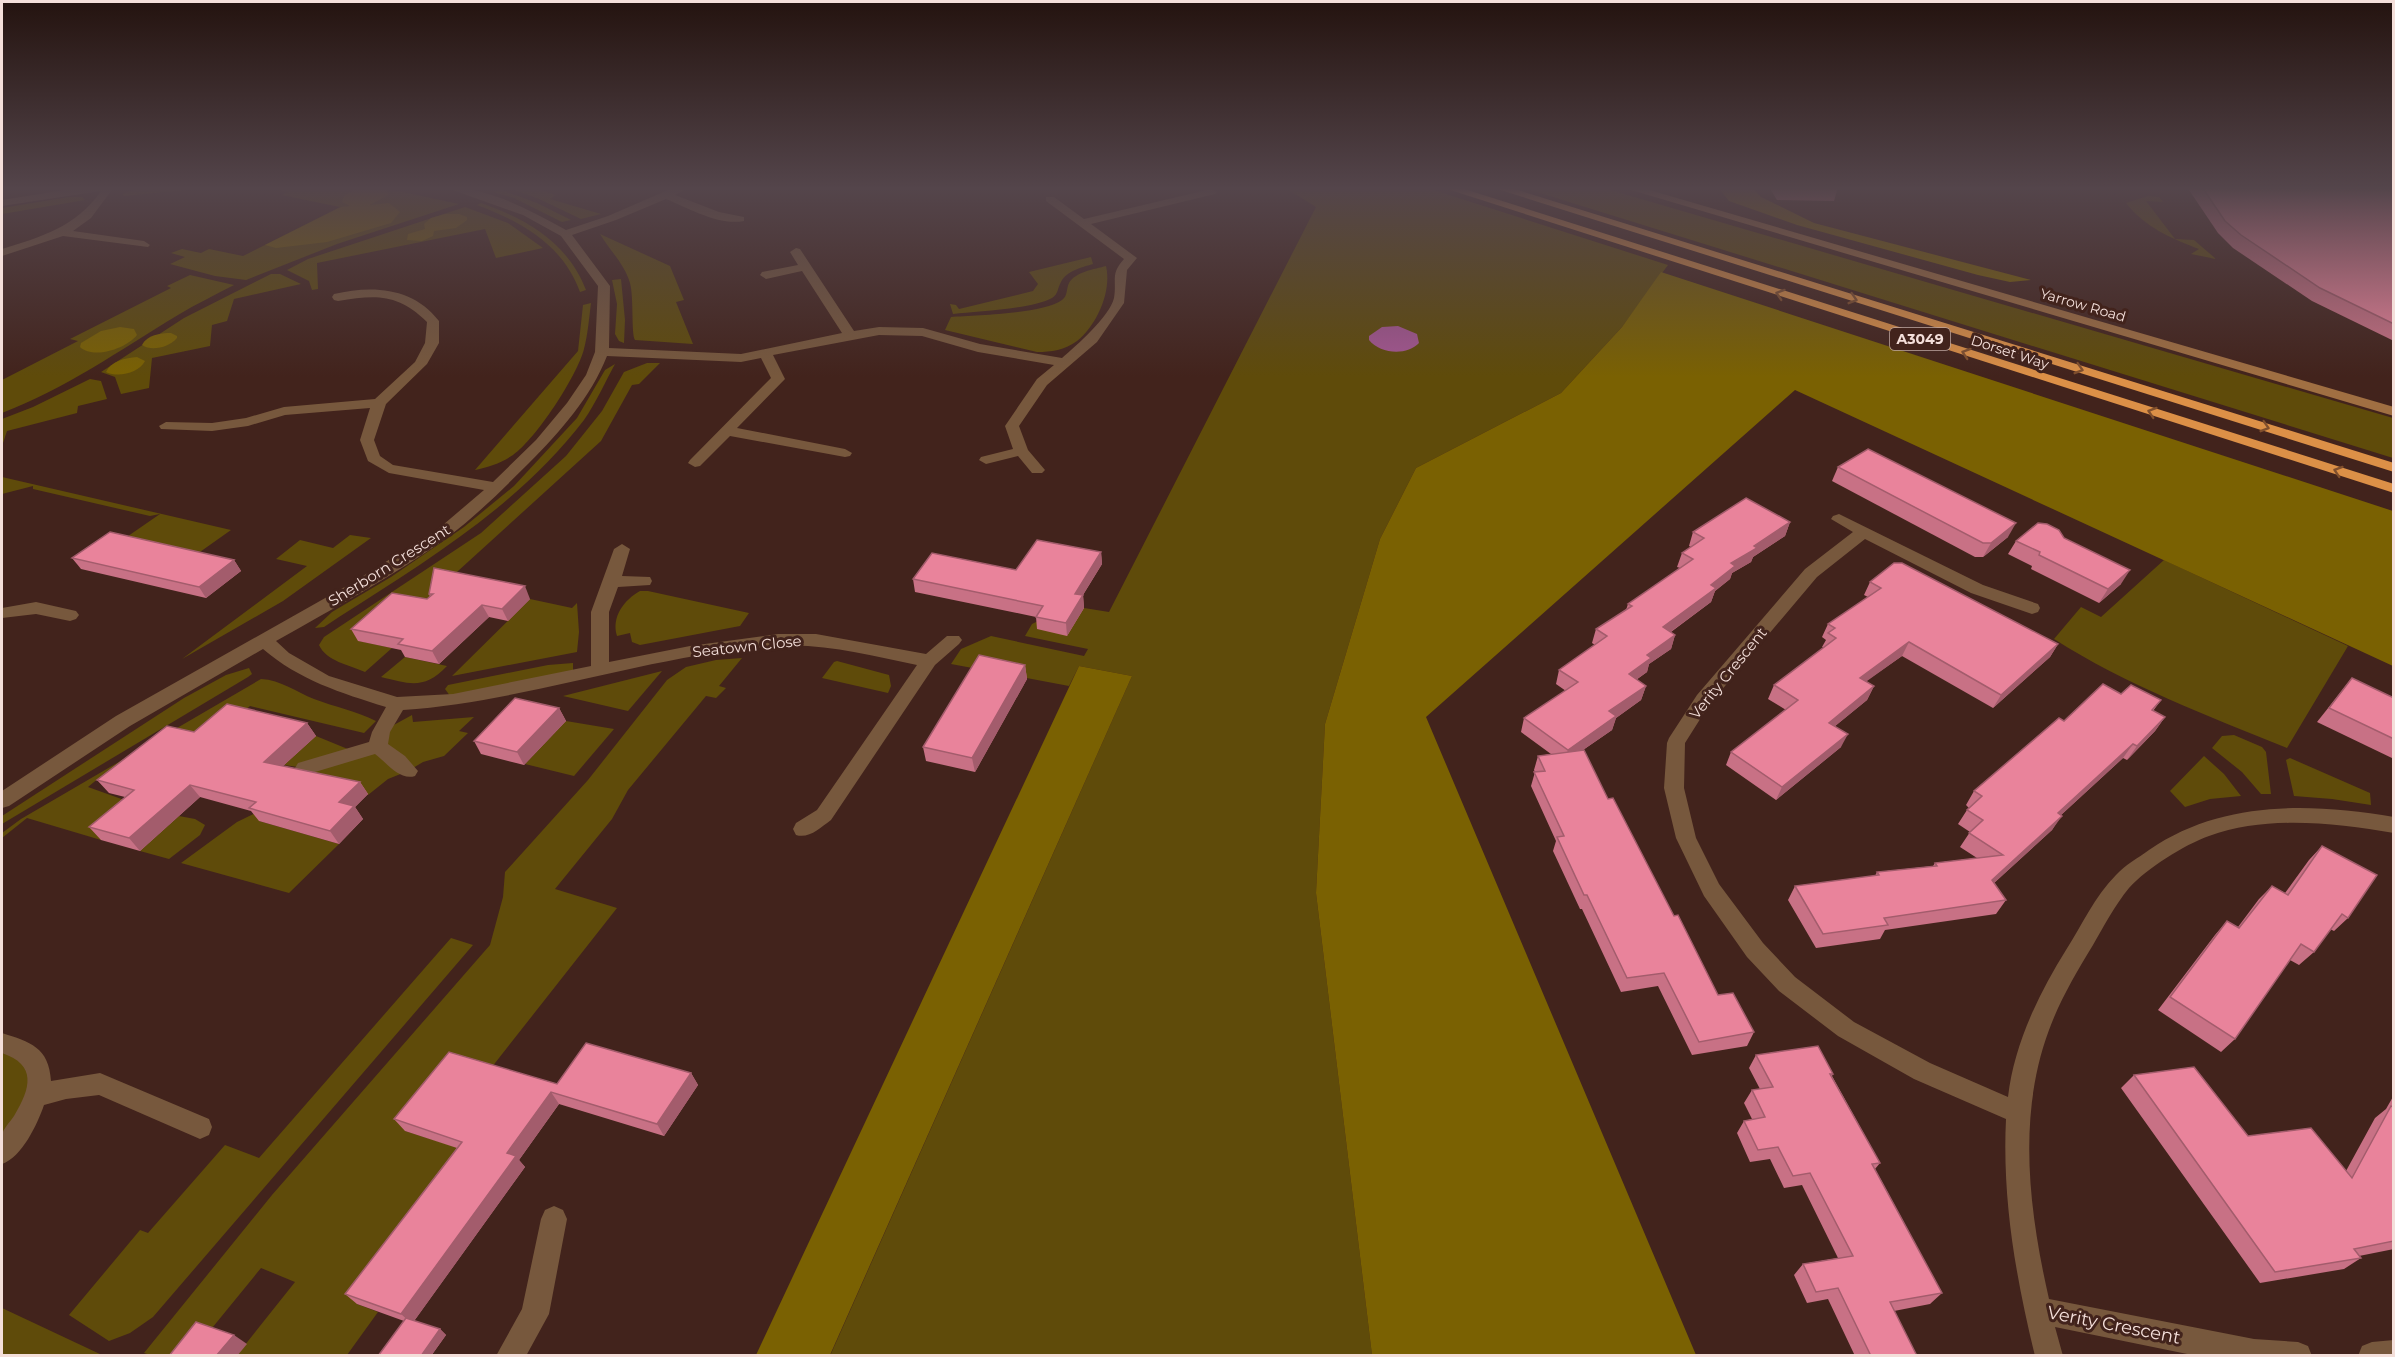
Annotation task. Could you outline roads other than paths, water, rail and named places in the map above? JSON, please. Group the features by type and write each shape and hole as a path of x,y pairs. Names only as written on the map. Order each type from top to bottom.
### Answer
{"highway":[{"name":"Dorset Way","path":"1645,250 2394,489"},
{"name":"Dorset Way","path":"1698,250 2394,468"}],"street":[{"name":"Sherborn Crescent","path":"2,801 123,721 356,588 442,533 496,487 541,443 572,406 593,375 602,351 604,286 577,250"},
{"path":"1037,470 1022,451 1012,426 1042,382 1092,339 1120,300 1121,269 1131,258 1119,250"},
{"name":"Yarrow Road","path":"1842,250 2394,412"},
{"path":"796,252 850,335"},
{"path":"766,275 806,267"},
{"path":"338,297 373,291 400,295 420,307 433,321 432,343 420,364 379,403 367,440 373,458 389,469 496,487"},
{"path":"602,351 741,358 850,335 879,331 922,332 978,348 1063,362"},
{"path":"695,463 778,379 766,354"},
{"path":"166,426 212,427 248,422 284,411 379,403"},
{"path":"728,431 845,453"},
{"path":"986,460 1022,451"},
{"path":"1839,519 1977,589 2032,608"},
{"name":"Verity Crescent","path":"1864,532 1811,573 1703,700 1676,742 1674,788 1686,838 1711,890 1755,950 1787,984 1846,1029 1922,1071 2018,1113"},
{"path":"600,671 600,612 622,549"},
{"path":"612,582 644,581"},
{"path":"2,614 36,608 70,615"},
{"name":"Seatown Close","path":"263,640 283,657 323,680 397,704 453,700 701,650 778,640 816,640 929,662"},
{"path":"803,829 824,815 929,662 953,640"},
{"path":"378,747 381,732 397,704"},
{"path":"305,768 378,747 398,760 408,771"},
{"name":"Verity Crescent","path":"2049,1356 2037,1310 2021,1226 2017,1170 2018,1113 2027,1053 2058,982 2123,881 2166,846 2206,828 2265,816 2334,817 2394,825"},
{"path":"2,1043 22,1049 35,1060 41,1085 20,1131 2,1152"},
{"path":"35,1097 66,1088 100,1084 200,1127"},
{"path":"510,1356 535,1314 554,1219"},
{"name":"Verity Crescent","path":"2037,1310 2254,1353 2298,1356"},
{"path":"2372,1356 2394,1354"}]}
